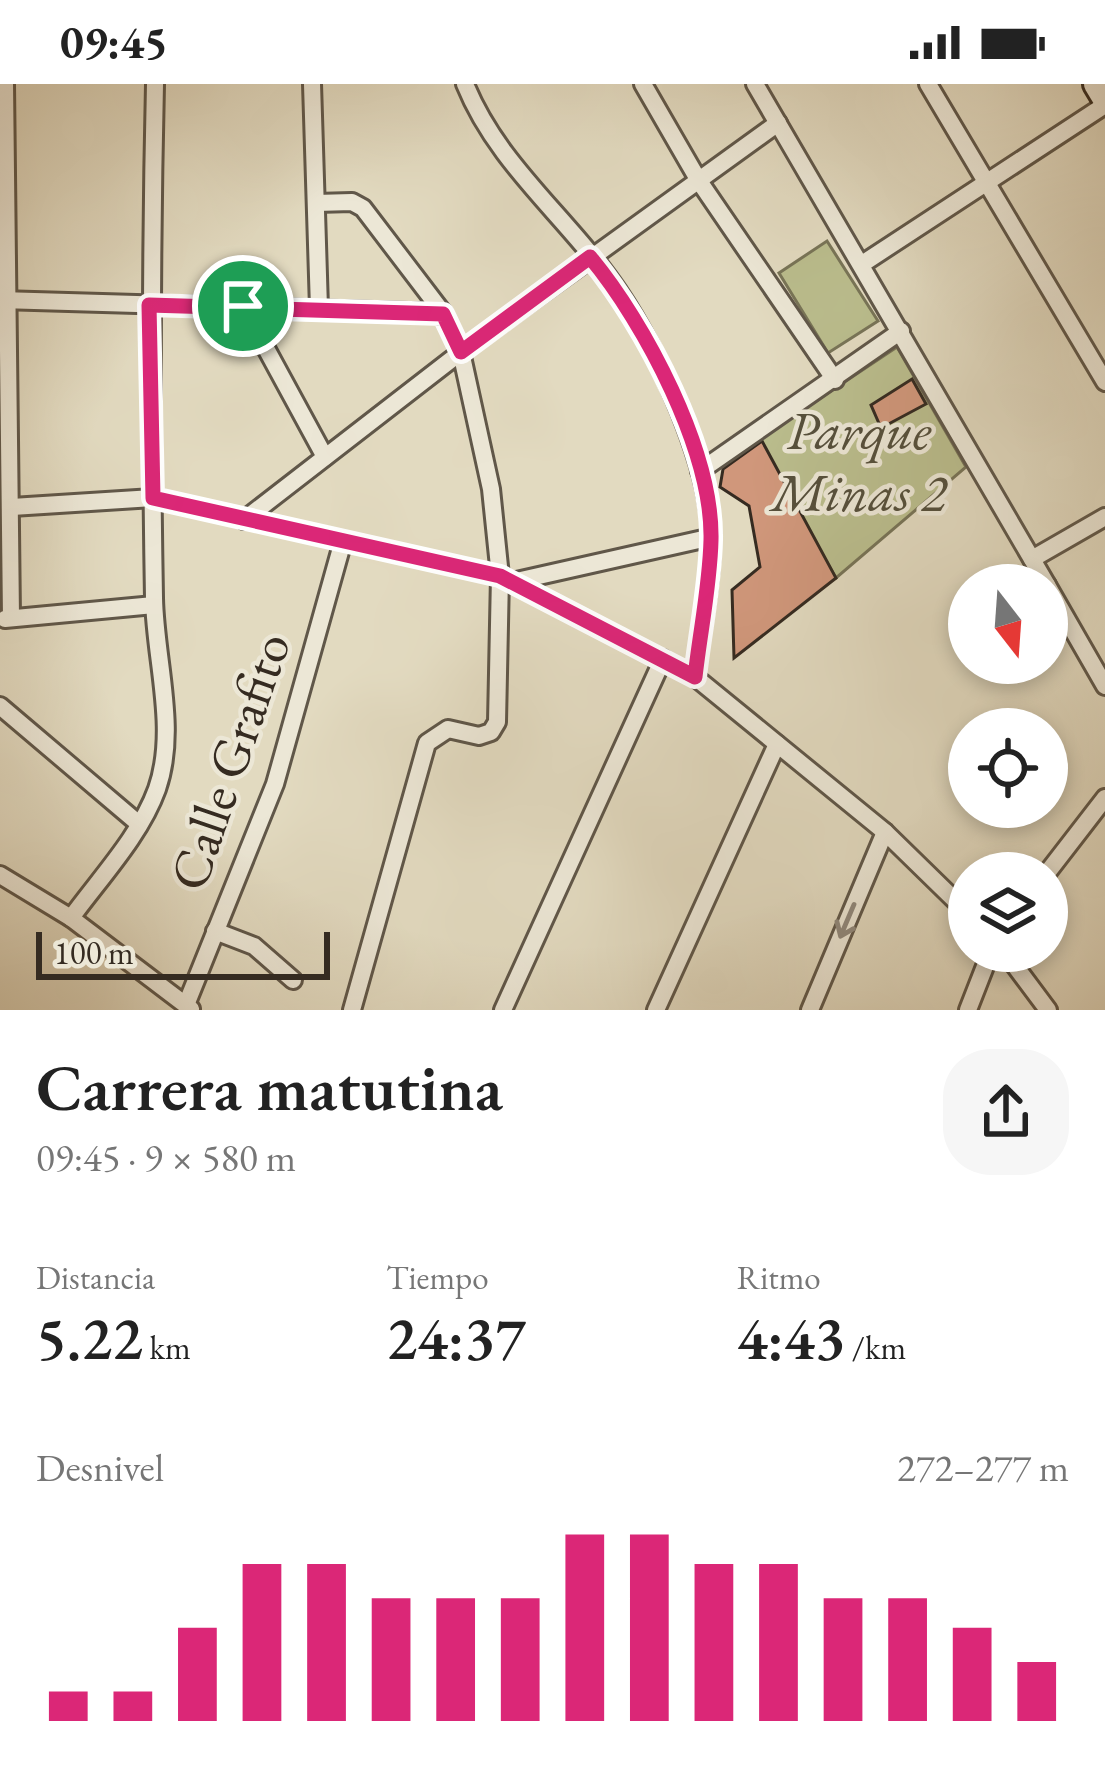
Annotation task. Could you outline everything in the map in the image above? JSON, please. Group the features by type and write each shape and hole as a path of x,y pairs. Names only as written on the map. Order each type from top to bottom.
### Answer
{"street":[{"path":"5,84 2,300 12,507 6,619 154,605"},
{"path":"70,918 139,824 157,790 166,747 154,605 149,305 155,84"},
{"path":"312,84 319,308"},
{"path":"465,84 483,129 590,257 629,313 683,419 700,471 712,537 695,677"},
{"path":"643,84 699,182 835,380"},
{"path":"755,84 1035,564"},
{"path":"928,84 1105,382"},
{"path":"862,264 1105,102 1096,84"},
{"path":"244,520 461,352 778,123"},
{"path":"316,203 352,202 363,208 443,314 461,352 506,579 497,722 491,732 479,736 448,729 427,743 352,1010"},
{"path":"2,300 443,314"},
{"path":"243,306 325,457"},
{"path":"700,471 901,332"},
{"path":"12,507 153,498 506,579 695,677 884,832 948,894"},
{"path":"1032,559 1105,517"},
{"path":"506,579 712,537"},
{"name":"Calle Grafito","path":"189,1008 275,784 343,541"},
{"path":"1068,622 1105,686"},
{"path":"503,1010 663,659"},
{"path":"0,706 139,824"},
{"path":"656,1010 777,744"},
{"path":"1063,852 1105,798"},
{"path":"810,1010 884,832"},
{"path":"0,875 70,918 189,1008"},
{"path":"215,932 254,946 293,980"},
{"path":"968,1010 983,972"},
{"path":"1020,972 1048,1010"}],"green space":[{"path":"827,241 878,321 828,353 779,273"},
{"name":"Parque Minas 2","path":"897,347 966,467 836,578 756,441"}],"building":[{"path":"912,379 926,404 881,428 871,405"},
{"path":"762,441 836,578 734,658 732,590 760,567 749,506 720,487 723,469"}],"route":[{"path":"590,257 618,291 683,419 700,471 712,537 695,677 500,576 153,498 149,305 243,306 443,314 461,352 590,257"}]}
